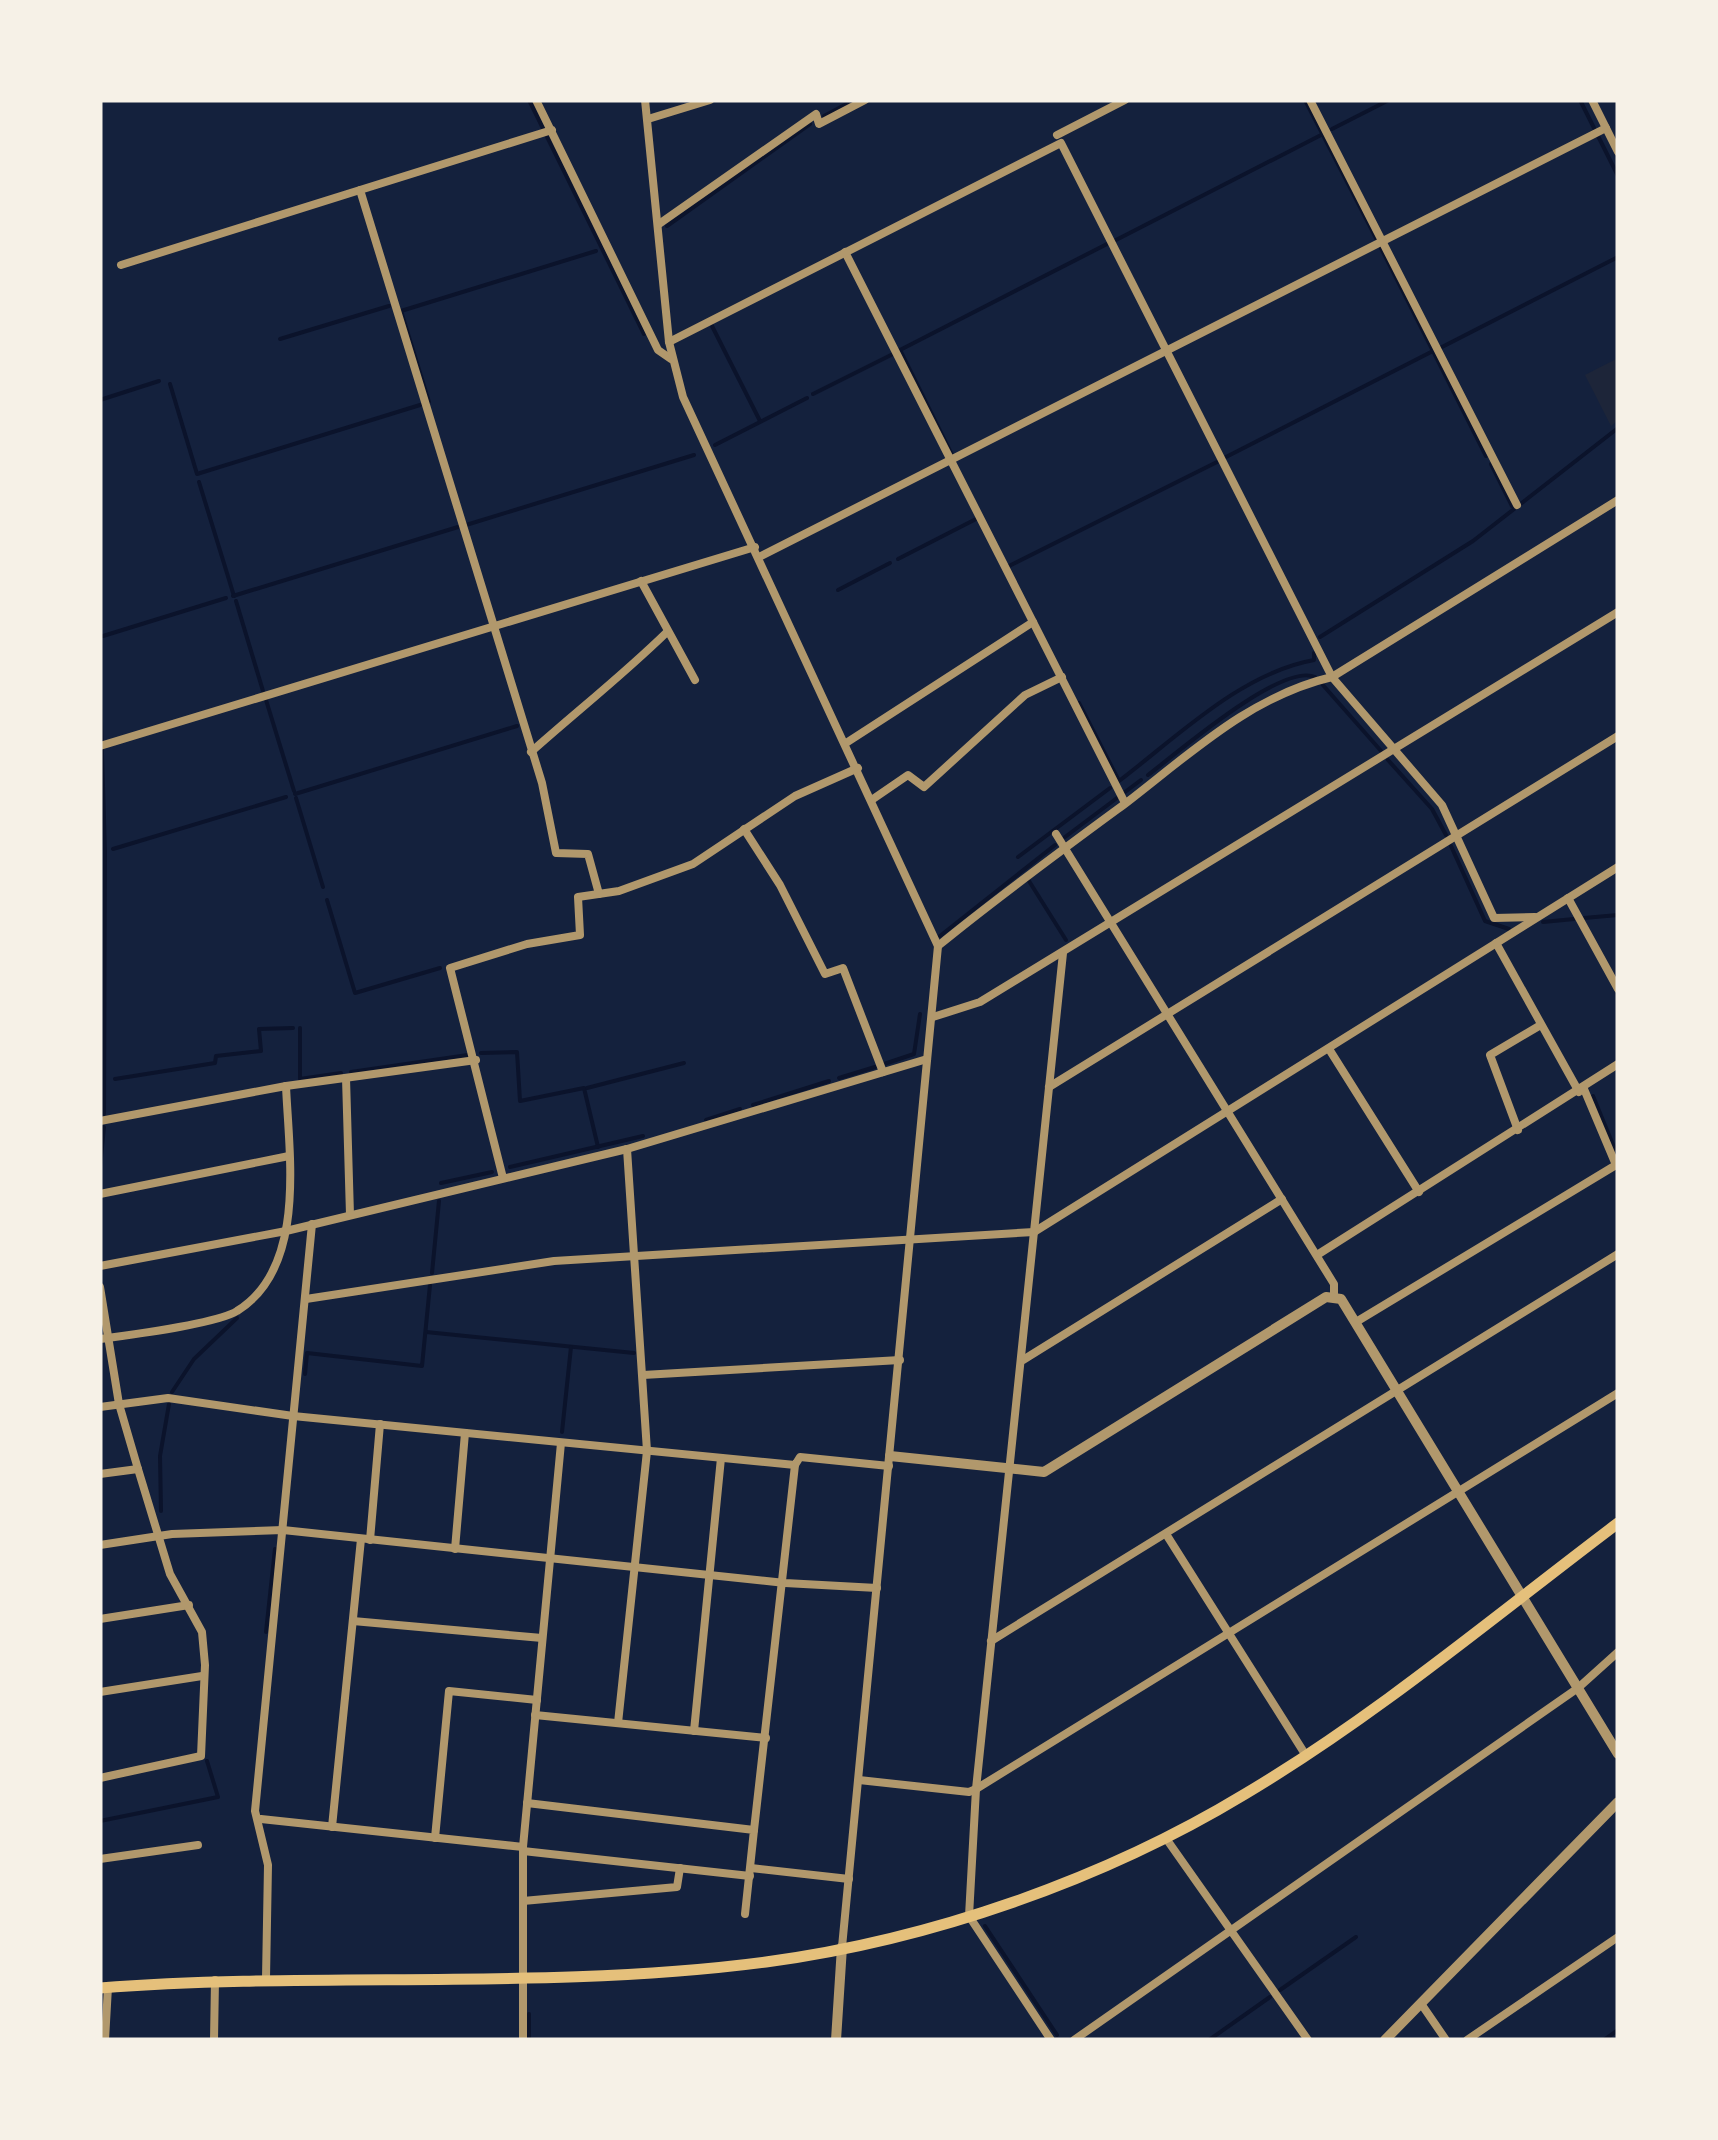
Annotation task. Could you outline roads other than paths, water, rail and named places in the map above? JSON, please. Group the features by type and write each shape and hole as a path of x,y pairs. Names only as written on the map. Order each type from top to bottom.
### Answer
{"main road":[{"path":"104,1988 215,1979 682,1970 768,1962 969,1916 1165,1837 1245,1795 1618,1523"}],"street":[{"path":"536,100 658,350 671,359"},
{"path":"646,100 671,359 683,397 938,946 836,2040"},
{"path":"648,119 710,100"},
{"path":"659,224 816,114 818,124 866,100"},
{"path":"1056,135 1124,100"},
{"path":"1310,100 1518,505"},
{"path":"1592,100 1618,152"},
{"path":"760,557 1618,120"},
{"path":"121,266 549,132"},
{"path":"669,342 1060,143 1332,677 1442,804 1494,918 1538,917"},
{"path":"360,190 531,752 556,852 588,854 599,894"},
{"path":"845,252 1125,803"},
{"path":"938,946 1271,696 1332,677 1618,500"},
{"path":"105,744 754,547"},
{"path":"641,581 695,680"},
{"path":"933,1017 980,1002 1063,953 1618,612"},
{"path":"846,743 1033,622"},
{"path":"531,752 582,706 606,692 667,632"},
{"path":"872,799 908,775 924,788 1025,695 1062,677"},
{"path":"1049,1087 1618,736"},
{"path":"503,1178 450,968 527,944 580,935 578,897 692,864 795,796 858,768"},
{"path":"744,829 780,885 825,974 843,968 883,1072"},
{"path":"1056,834 1317,1255 1334,1284 1334,1296"},
{"path":"306,1299 554,1261 1034,1232 1618,867"},
{"path":"1568,898 1618,988"},
{"path":"1356,1322 1616,1165 1581,1090 1539,1026 1540,1021 1496,943"},
{"path":"1035,2040 1048,2036 969,1916 976,1789 1063,953"},
{"path":"1518,1130 1490,1055 1539,1026"},
{"path":"1329,1049 1419,1192"},
{"path":"100,1266 286,1230 627,1149 927,1059"},
{"path":"100,1121 286,1086 476,1060"},
{"path":"1317,1255 1618,1064"},
{"path":"346,1078 350,1215"},
{"path":"104,1339 235,1313 274,1267 286,1230 290,1156 286,1086"},
{"path":"618,1723 647,1452 627,1149"},
{"path":"100,1194 290,1156"},
{"path":"1022,1361 1282,1199"},
{"path":"266,1978 268,1865 261,1819 255,1811 312,1224"},
{"path":"991,1641 1618,1254"},
{"path":"100,1287 104,1339 138,1469 170,1574 202,1632 201,1756 100,1778"},
{"path":"745,1914 785,1583 794,1465 800,1457 1044,1472 1326,1296 1342,1299 1618,1754"},
{"path":"643,1374 900,1360"},
{"path":"859,1780 968,1792 976,1789 1618,1393"},
{"path":"100,1407 168,1398 293,1416 794,1465"},
{"path":"332,1827 380,1424"},
{"path":"456,1549 465,1433"},
{"path":"523,2040 523,1849 561,1444"},
{"path":"694,1731 721,1458"},
{"path":"100,1474 138,1469"},
{"path":"100,1545 160,1536 283,1530 785,1583 877,1588"},
{"path":"1166,1534 1305,1754"},
{"path":"100,1619 189,1605"},
{"path":"354,1621 542,1638"},
{"path":"1074,2040 1578,1688 1618,1652"},
{"path":"100,1692 202,1676"},
{"path":"435,1838 448,1691 537,1700"},
{"path":"536,1715 766,1738"},
{"path":"1385,2040 1618,1802"},
{"path":"527,1804 754,1830"},
{"path":"261,1819 680,1868 849,1879"},
{"path":"1165,1837 1308,2040"},
{"path":"100,1859 198,1844"},
{"path":"522,1901 677,1887 680,1868"},
{"path":"1467,2040 1618,1937"},
{"path":"214,2040 215,1979"},
{"path":"104,1988 105,2040"},
{"path":"1422,2005 1446,2040"}],"waterway":[{"path":"529,100 644,334"},
{"path":"824,116 854,100"},
{"path":"1305,100 1377,240"},
{"path":"1332,129 1389,100"},
{"path":"1580,100 1594,128"},
{"path":"667,226 810,124"},
{"path":"1116,240 1323,134"},
{"path":"1598,136 1618,176"},
{"path":"952,455 900,350 1107,244"},
{"path":"1380,246 1486,456"},
{"path":"429,402 401,311 596,251"},
{"path":"1442,347 1618,257"},
{"path":"280,339 389,306"},
{"path":"712,326 760,421"},
{"path":"1226,457 1433,351"},
{"path":"813,394 893,354"},
{"path":"100,400 159,381"},
{"path":"170,384 197,474 420,405"},
{"path":"715,445 807,398"},
{"path":"1320,637 1473,541 1618,428"},
{"path":"466,525 694,455"},
{"path":"1009,566 1217,462"},
{"path":"1491,464 1512,506"},
{"path":"199,482 234,596"},
{"path":"898,559 976,519"},
{"path":"233,596 458,527"},
{"path":"838,590 890,563"},
{"path":"103,636 226,598"},
{"path":"236,601 263,691"},
{"path":"1079,703 1119,781 1236,692 1287,667 1314,660 1314,653"},
{"path":"1148,775 1255,696 1300,676 1315,677"},
{"path":"1322,684 1382,752"},
{"path":"100,689 105,851 104,1114"},
{"path":"266,700 294,791"},
{"path":"295,794 517,726"},
{"path":"1388,760 1432,809 1446,835"},
{"path":"1125,792 1141,780"},
{"path":"1018,857 1110,788"},
{"path":"113,849 286,797"},
{"path":"296,798 323,887"},
{"path":"1065,837 1117,798"},
{"path":"940,936 1055,845"},
{"path":"1451,846 1485,921 1509,929"},
{"path":"1029,881 1066,940"},
{"path":"327,900 355,993 440,968"},
{"path":"1584,918 1618,915"},
{"path":"1543,922 1574,919"},
{"path":"884,1064 914,1054 920,1014"},
{"path":"115,1079 215,1063 216,1056 261,1051 259,1029 293,1028"},
{"path":"300,1028 300,1079 341,1073"},
{"path":"481,1053 517,1052 520,1101 584,1088 598,1147"},
{"path":"351,1072 468,1055"},
{"path":"587,1088 684,1063"},
{"path":"839,1078 875,1067"},
{"path":"753,1105 829,1081"},
{"path":"1593,1096 1618,1157"},
{"path":"706,1120 740,1109"},
{"path":"100,1167 104,1127"},
{"path":"510,1167 643,1136"},
{"path":"441,1183 492,1172"},
{"path":"432,1273 439,1201"},
{"path":"305,1374 307,1353 422,1366 430,1285"},
{"path":"172,1392 194,1359 237,1318"},
{"path":"426,1332 634,1353"},
{"path":"562,1432 571,1347"},
{"path":"161,1511 160,1456 169,1404"},
{"path":"266,1632 275,1549"},
{"path":"100,1821 218,1797 207,1761"},
{"path":"985,1926 1057,2035"},
{"path":"1280,1990 1356,1937"},
{"path":"1209,2040 1270,1997"},
{"path":"529,2014 529,2040"},
{"path":"1604,2040 1618,2030"}]}
